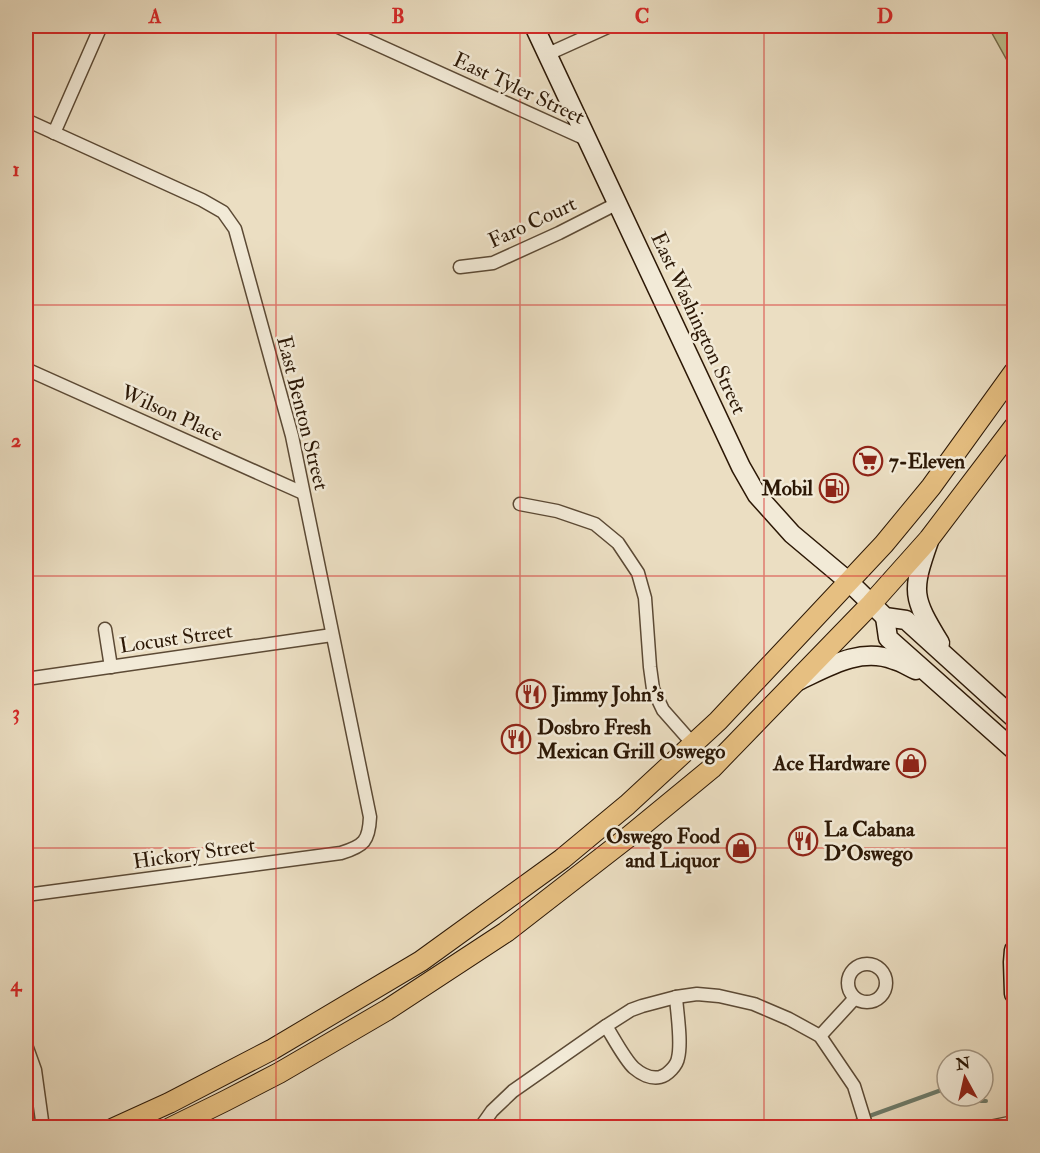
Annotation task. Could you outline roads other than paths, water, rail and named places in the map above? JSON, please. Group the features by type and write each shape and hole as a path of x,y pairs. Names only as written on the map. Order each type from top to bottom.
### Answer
{"main road":[{"path":"114,1128 169,1103 273,1049 420,961 562,860 627,805 718,721 884,544 931,487 1014,372"},
{"path":"170,1128 279,1073 437,978 506,932 614,849 712,768 794,683 878,610 929,539 1013,434"}],"street":[{"path":"54,134 101,26"},
{"name":"East Tyler Street","path":"336,26 588,140"},
{"name":"East Washington Street","path":"534,26 741,467 757,495 792,534 848,581 878,610"},
{"path":"549,54 610,26"},
{"name":"East Benton Street","path":"26,120 202,200 223,212 236,229 292,436 370,817 370,831 365,840"},
{"name":"Faro Court","path":"459,267 493,263 618,203"},
{"name":"Wilson Place","path":"26,369 303,493"},
{"path":"520,504 557,511 595,524 618,543 638,573 645,598 653,689 663,710 693,744"},
{"path":"929,539 918,576 916,591 918,604 951,660"},
{"path":"878,610 906,620 1014,718"},
{"path":"878,610 888,638 1014,750"},
{"path":"105,630 111,667"},
{"name":"Locust Street","path":"26,679 332,635"},
{"path":"794,683 842,661 865,656 880,656 894,660 933,679"},
{"name":"Hickory Street","path":"26,895 341,853 356,848 365,840"},
{"path":"1014,950 1014,994"},
{"path":"480,1128 492,1111 513,1091 606,1026 631,1011 676,997 697,994 719,996 754,1004 820,1036 854,1086 867,1126"},
{"path":"606,1026 633,1067 642,1074 654,1077 666,1075 678,1059 676,997"},
{"path":"820,1036 855,998"},
{"path":"26,1045 35,1070 42,1128"},
{"path":"985,1128 1014,1122"}],"waterway":[{"path":"836,1128 935,1092"}],"place":[{"name":"7-Eleven","path":"868,461"},
{"name":"Mobil","path":"834,488"},
{"name":"Jimmy John's","path":"531,694"},
{"name":"Dosbro Fresh Mexican Grill Oswego","path":"516,739"},
{"name":"Ace Hardware","path":"911,763"},
{"name":"La Cabana D'Oswego","path":"803,841"},
{"name":"Oswego Food and Liquor","path":"741,848"}]}
